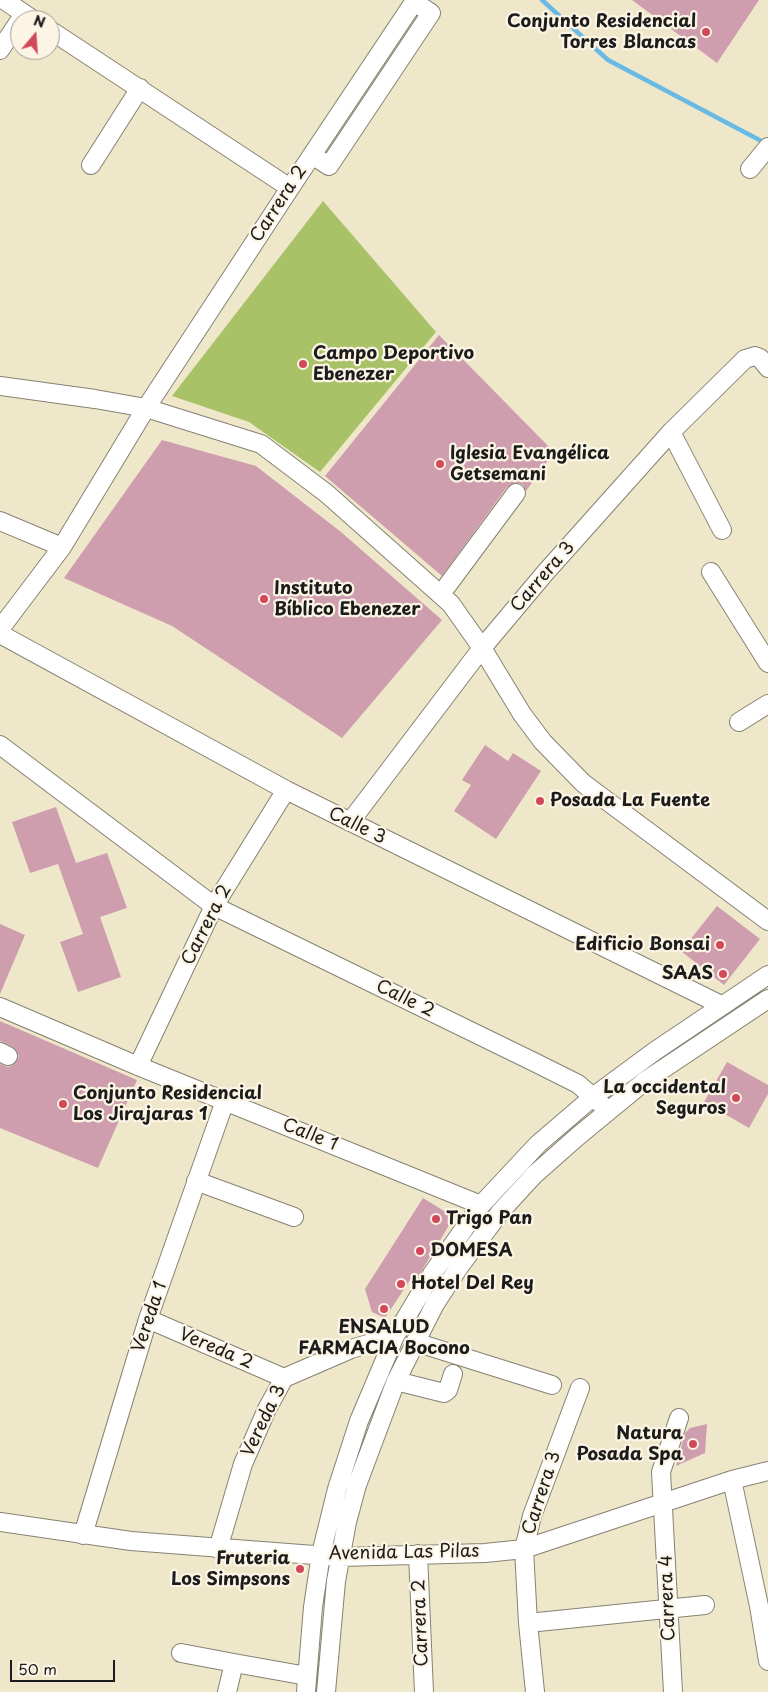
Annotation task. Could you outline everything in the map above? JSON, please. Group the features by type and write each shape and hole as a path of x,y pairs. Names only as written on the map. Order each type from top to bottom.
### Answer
{"street":[{"path":"4,0 19,10"},
{"name":"Carrera 2","path":"0,629 62,547 146,408 312,155 329,166 432,13 414,2"},
{"path":"60,36 290,188"},
{"path":"0,50 10,39"},
{"path":"91,166 140,88"},
{"path":"750,169 768,148"},
{"name":"Carrera 3","path":"350,822 482,648 545,573 672,432 745,359 755,356 764,363"},
{"path":"0,386 146,408 261,444 326,492 451,604 482,648 522,714 543,742 583,783 768,921"},
{"path":"672,432 722,530"},
{"path":"441,594 516,493"},
{"path":"0,521 62,547"},
{"path":"711,572 768,663"},
{"name":"Calle 3","path":"0,634 286,790 721,1005"},
{"path":"739,722 768,704"},
{"name":"Calle 2","path":"0,745 214,906 578,1084 594,1096 608,1111"},
{"name":"Carrera 2","path":"138,1066 214,906 286,790"},
{"path":"181,1653 234,1662 306,1684 320,1554 359,1421 394,1336 432,1274 481,1205 538,1144 594,1096 721,1005 768,974"},
{"path":"326,1692 340,1557 357,1485 396,1381 415,1342 459,1267 501,1211 534,1175 608,1111 645,1082 768,999"},
{"name":"Calle 1","path":"0,1007 138,1066 481,1205"},
{"name":"Vereda 1","path":"83,1535 148,1319 225,1101"},
{"path":"196,1181 294,1217"},
{"name":"Vereda 2","path":"148,1319 284,1378"},
{"name":"Vereda 3","path":"218,1549 243,1464 267,1409 284,1378 351,1349 394,1336"},
{"path":"415,1342 552,1385"},
{"path":"396,1381 444,1393 448,1390 452,1374"},
{"name":"Carrera 3","path":"535,1692 528,1623 524,1549 532,1516 580,1388"},
{"name":"Carrera 4","path":"673,1692 661,1472 679,1418"},
{"name":"Avenida Las Pilas","path":"0,1522 83,1535 218,1549 320,1554 340,1557 485,1553 524,1549 732,1480 768,1471"},
{"path":"732,1480 759,1606 768,1661"},
{"name":"Carrera 2","path":"418,1554 424,1692"},
{"path":"528,1623 705,1606"},
{"path":"227,1692 234,1662"}],"green space":[{"name":"Campo Deportivo Ebenezer","path":"323,201 436,332 320,472 249,422 172,396"}],"building":[{"name":"Conjunto Residencial Torres Blancas","path":"632,0 759,0 717,63"},
{"name":"Iglesia Evangélica Getsemani","path":"439,335 554,452 526,491 523,485 518,483 507,487 442,576 325,476"},
{"name":"Instituto Bíblico Ebenezer","path":"162,440 256,466 341,532 442,620 342,738 172,626 64,578"},
{"path":"485,745 508,761 513,753 541,771 496,839 454,811 471,785 462,780"},
{"path":"56,807 76,863 107,853 127,908 100,917 121,977 78,992 60,942 83,934 58,864 30,873 12,822"},
{"name":"Edificio Bonsai","path":"717,906 760,939 724,985 681,951"},
{"path":"0,924 25,935 0,994"},
{"name":"Conjunto Residencial Los Jirajaras 1","path":"0,1021 137,1080 98,1168 0,1128 0,1064 8,1067 13,1065 19,1056 13,1047 0,1041"},
{"name":"La occidental Seguros","path":"727,1062 768,1085 768,1094 749,1128 704,1102"},
{"path":"423,1198 454,1217 418,1277 414,1274 385,1318 372,1312 365,1289"},
{"name":"Natura Posada Spa","path":"707,1424 705,1453 676,1466 685,1433 690,1428"}],"waterway":[{"path":"542,0 608,60 767,144"}],"place":[{"name":"Conjunto Residencial Torres Blancas","path":"706,32"},
{"name":"Campo Deportivo Ebenezer","path":"303,364"},
{"name":"Iglesia Evangélica Getsemani","path":"440,464"},
{"name":"Instituto Bíblico Ebenezer","path":"264,599"},
{"name":"Posada La Fuente","path":"540,801"},
{"name":"Edificio Bonsai","path":"720,945"},
{"name":"SAAS","path":"723,974"},
{"name":"La occidental Seguros","path":"736,1098"},
{"name":"Conjunto Residencial Los Jirajaras 1","path":"63,1104"},
{"name":"Trigo Pan","path":"436,1219"},
{"name":"DOMESA","path":"420,1251"},
{"name":"Hotel Del Rey","path":"401,1284"},
{"name":"ENSALUD FARMACIA Bocono","path":"384,1309"},
{"name":"Natura Posada Spa","path":"693,1444"},
{"name":"Fruteria Los Simpsons","path":"300,1569"}]}
